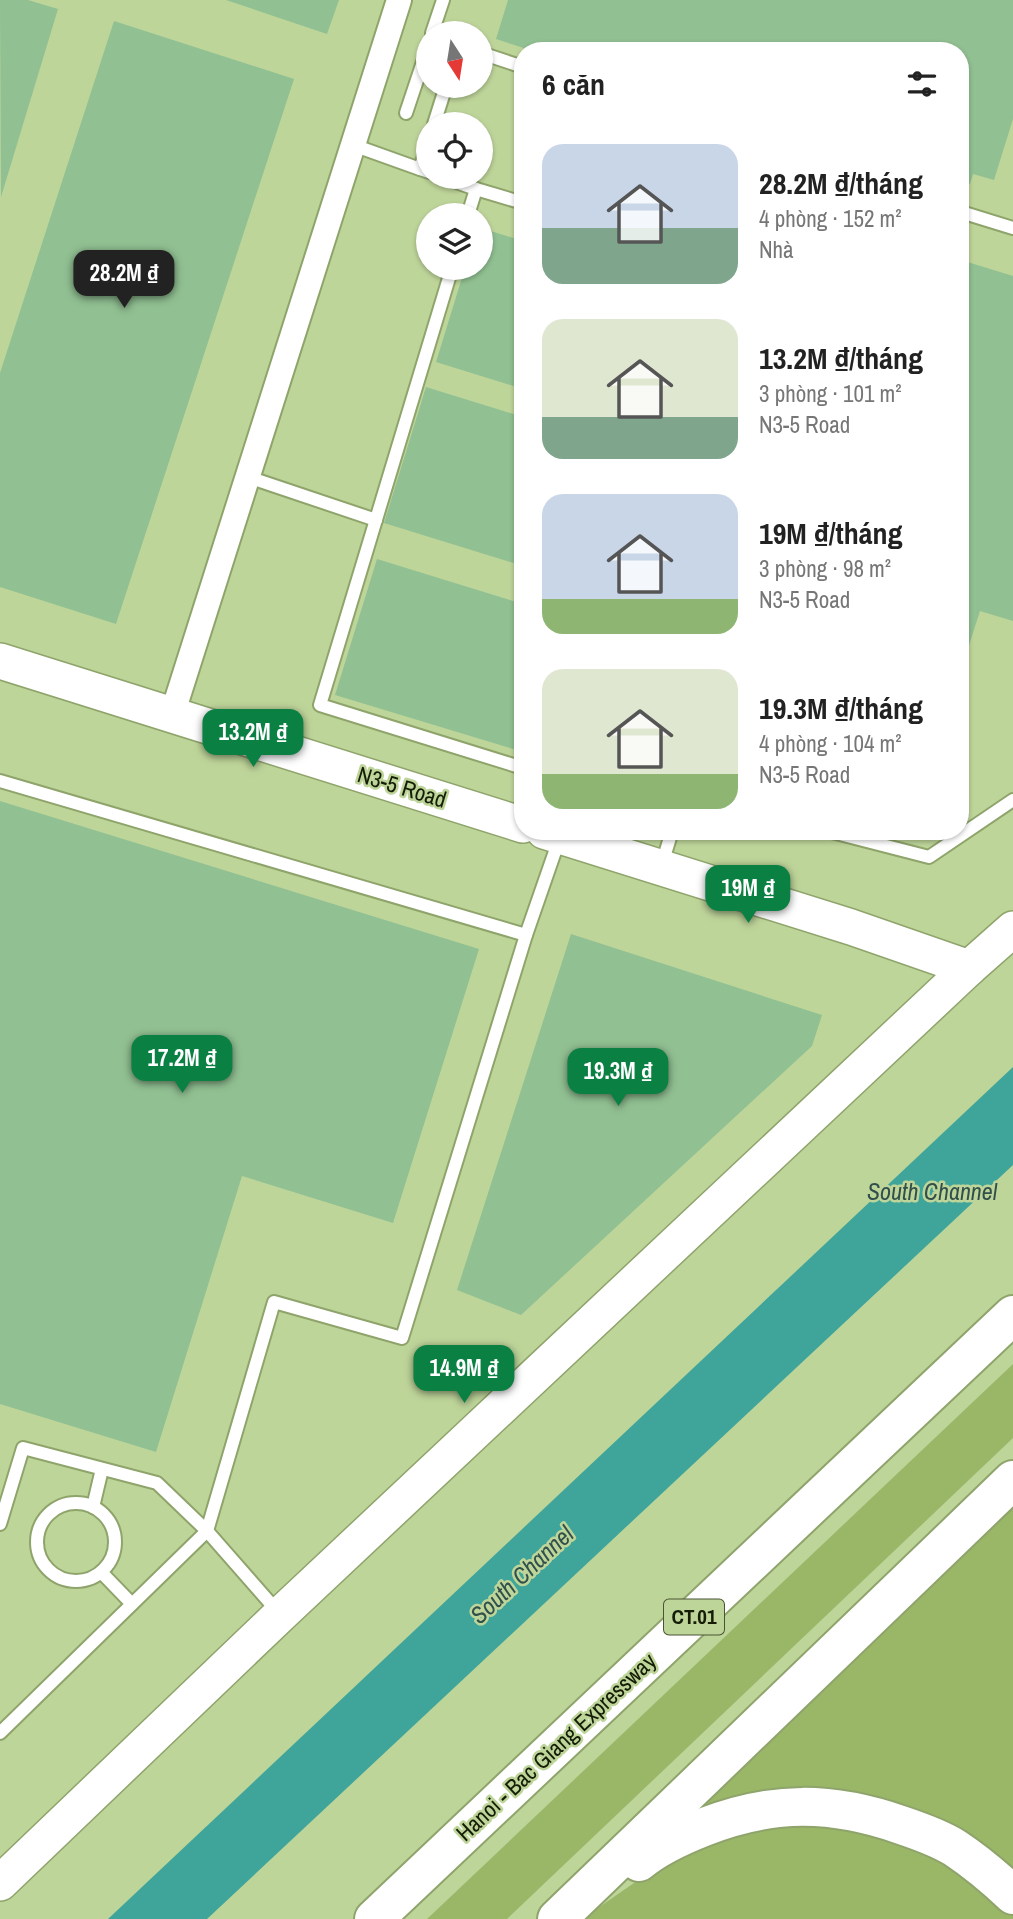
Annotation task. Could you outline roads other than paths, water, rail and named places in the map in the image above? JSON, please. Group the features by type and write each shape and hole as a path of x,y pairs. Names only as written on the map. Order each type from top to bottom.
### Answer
{"highway":[{"name":"Hanoi - Bac Giang Expressway","path":"374,1919 1013,1315"},
{"path":"557,1919 1013,1480"},
{"path":"570,1919 651,1852 662,1846 722,1820 783,1806 817,1805 916,1830 953,1847 1013,1895"}],"street":[{"path":"172,715 399,0"},
{"name":"N3-5 Road","path":"0,661 514,822"},
{"path":"571,840 851,927 969,968"},
{"path":"0,1883 281,1615 1013,929"}],"lane":[{"path":"436,21 443,0"},
{"path":"494,57 514,64"},
{"path":"406,113 416,83"},
{"path":"353,145 416,167"},
{"path":"479,189 514,200"},
{"path":"969,214 1013,228"},
{"path":"448,280 320,705 514,765"},
{"path":"248,477 376,520"},
{"path":"0,781 526,935"},
{"path":"969,830 1013,800"},
{"path":"0,1733 207,1531 274,1302 402,1338 526,935 550,840"},
{"path":"660,868 669,840"},
{"path":"862,840 929,858 955,840"},
{"path":"0,1524 23,1448 157,1483 207,1531 281,1615"},
{"path":"93,1507 102,1469"},
{"path":"80,1503 104,1514 112,1525 115,1538 114,1551 101,1572 81,1581 59,1577 42,1562 36,1541 38,1530 54,1509 80,1503"},
{"path":"101,1572 132,1604"}],"water":[{"name":"South Channel","path":"1013,1067 1013,1165 207,1919 108,1919"}]}
